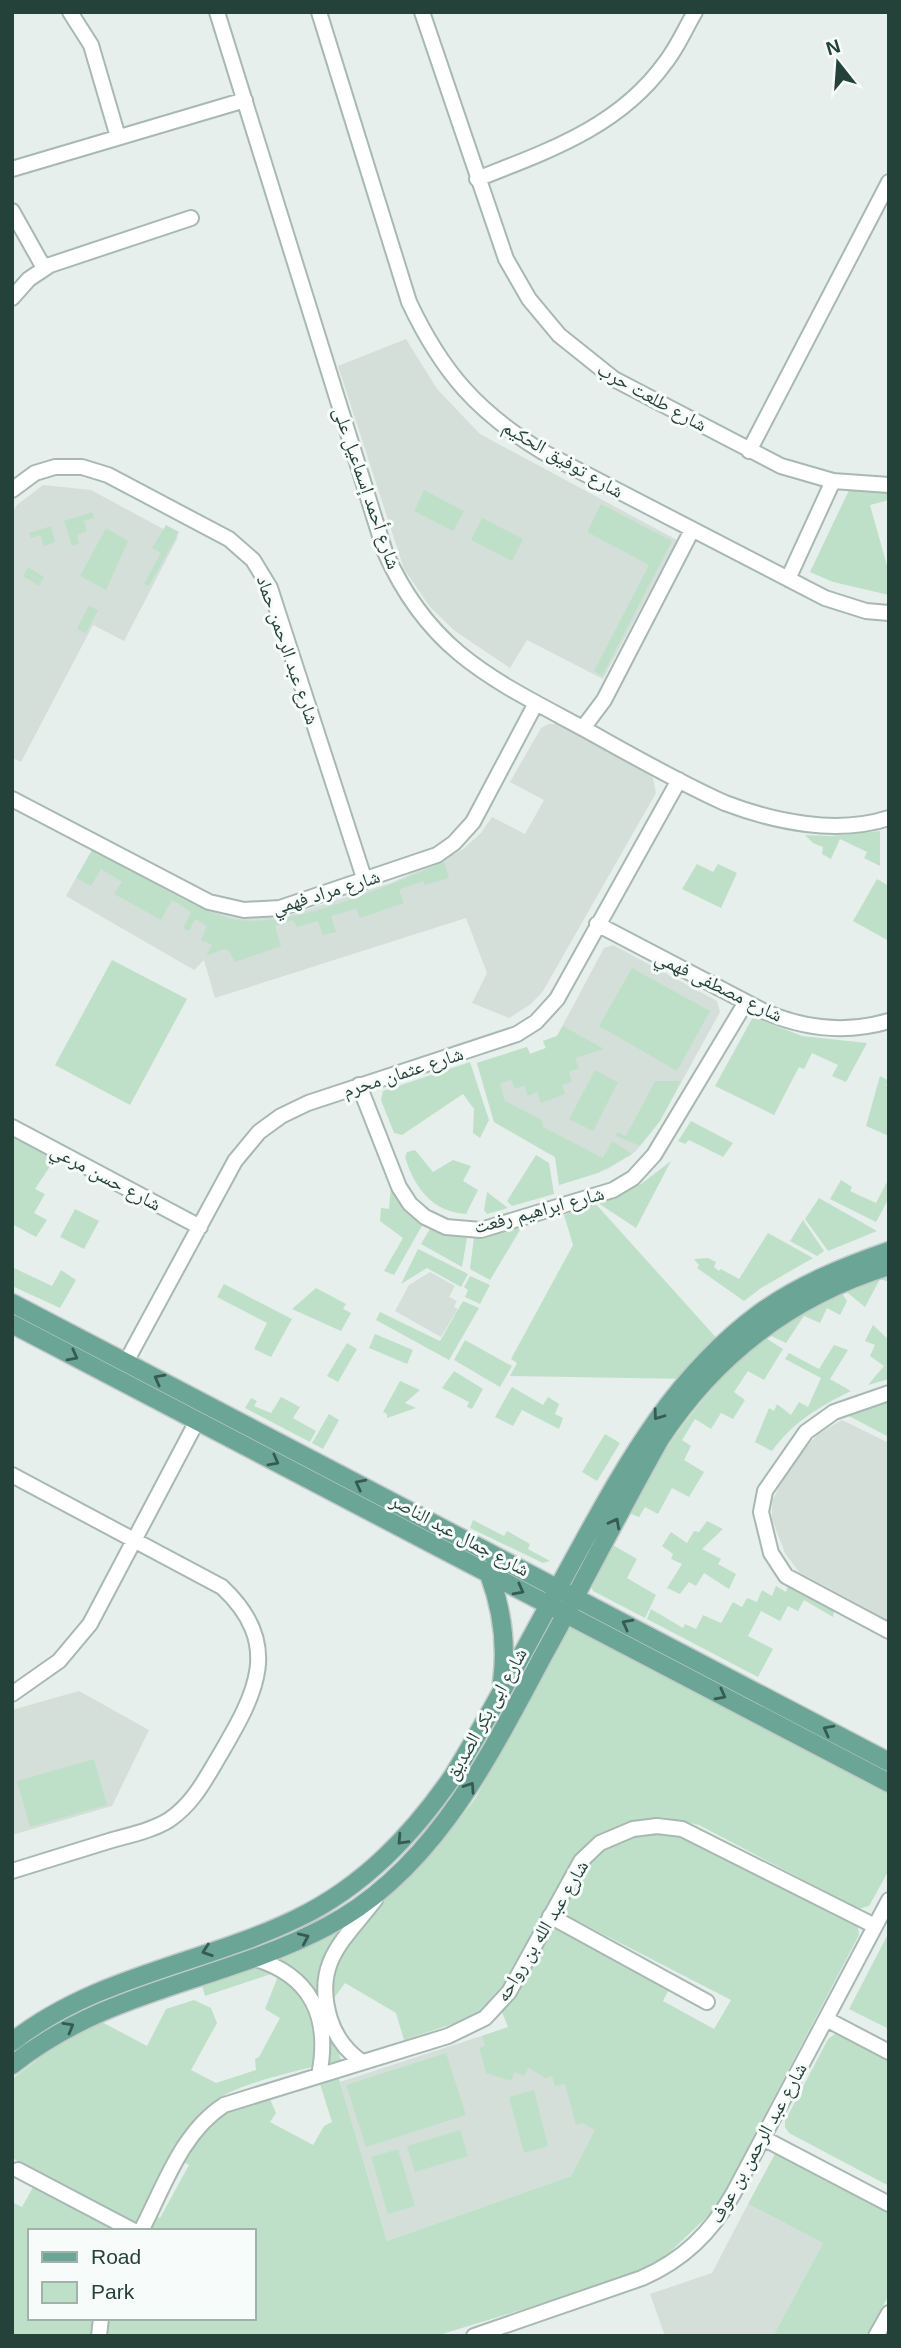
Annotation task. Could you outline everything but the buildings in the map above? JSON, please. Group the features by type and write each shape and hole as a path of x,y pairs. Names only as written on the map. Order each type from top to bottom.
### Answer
{"main road":[{"name":"شارع ابى بكر الصديق","path":"12,2042 63,2007 122,1980 275,1928 314,1909 364,1877 396,1847 439,1795 648,1429 682,1385 720,1346 783,1298 846,1266 889,1251"},
{"name":"شارع ابى بكر الصديق","path":"12,2065 65,2029 130,1999 251,1957 328,1926 388,1882 433,1836 467,1793 660,1440 690,1397 725,1359 762,1328 803,1301 847,1280 889,1266"},
{"name":"شارع جمال عبد الناصر","path":"12,1303 889,1762"},
{"name":"شارع جمال عبد الناصر","path":"12,1324 889,1783"},
{"path":"582,1543 600,1551"},
{"path":"499,1557 489,1574 499,1606 504,1639 501,1688"},
{"path":"122,1980 130,1999"}],"street":[{"path":"70,12 91,45 118,137"},
{"name":"شارع أحمد إسماعيل على","path":"217,12 393,569 422,616 449,646 483,673 725,803 778,819 839,825 889,818"},
{"name":"شارع توفيق الحكيم","path":"319,12 409,302 426,340 449,374 476,405 508,431 825,598 866,611 889,613"},
{"name":"شارع طلعت حرب","path":"422,12 477,179 511,269 529,299 559,335 614,379 748,451 798,473 833,481 889,485"},
{"path":"477,179 584,135 615,115 643,91 666,62 695,12"},
{"path":"12,169 245,100"},
{"path":"748,451 889,182"},
{"path":"12,211 44,268"},
{"path":"12,298 29,279 44,268 191,218"},
{"name":"شارع عبد الرحمن حماد","path":"12,490 22,481 44,470 65,466 92,469 229,539 253,560 270,588 365,881"},
{"path":"788,579 833,481"},
{"path":"583,728 604,700 692,530"},
{"name":"شارع مراد فهمي","path":"12,799 198,896 232,909 280,908 427,860 461,836 473,822 536,703"},
{"name":"شارع عثمان محرم","path":"126,1362 235,1161 259,1132 294,1108 506,1039 527,1028 557,999 679,780"},
{"name":"شارع مصطفى فهمي","path":"597,924 776,1017 817,1027 866,1027 889,1021"},
{"name":"شارع ابراهيم رفعت","path":"359,1086 399,1187 410,1203 425,1217 446,1227 481,1230 613,1190 633,1178 654,1154 746,1002"},
{"name":"شارع حسن مرعي","path":"12,1127 200,1227"},
{"path":"889,1393 834,1412 806,1432 765,1491 761,1513 771,1553 786,1576 889,1631"},
{"path":"12,1694 47,1671 80,1637 197,1421"},
{"path":"12,1475 212,1580 239,1605 251,1627 258,1651 257,1677 251,1701 200,1790 177,1813 150,1829 12,1871"},
{"name":"شارع عبد الله بن رواحه","path":"142,2229 186,2144 205,2119 235,2100 461,2032 485,2018 509,1992 581,1861 590,1851 621,1832 657,1826 682,1829 875,1926"},
{"path":"362,2062 351,2054 334,2031 323,1996 326,1975 332,1953 388,1882"},
{"name":"شارع عبد الرحمن بن عوف","path":"474,2336 642,2278 681,2256 703,2237 722,2214 889,1900"},
{"path":"550,1916 707,2002"},
{"path":"251,1957 277,1965 294,1976 308,1992 322,2030 319,2075"},
{"path":"826,2019 889,2052"},
{"path":"762,2138 889,2204"},
{"path":"18,2170 130,2229"},
{"path":"876,2336 889,2313"}],"shaded area":[{"path":"406,339 437,389 480,434 677,540 603,679 527,640 510,668 455,631 430,607 404,569 338,366"},
{"path":"43,485 91,490 178,537 124,641 93,625 21,762 12,758 12,514 17,505"},
{"path":"549,724 559,724 647,772 653,778 656,793 543,991 531,1004 509,1018 472,1003 487,973 466,918 215,998 204,960 194,970 66,896 94,846 201,906 232,917 286,916 391,883 462,850 481,833 492,817 525,834 544,800 510,782 541,728"},
{"path":"613,945 717,1001 720,1012 660,1121 635,1152 608,1169 559,1185 555,1157 494,1122 477,1063 527,1047 530,1054 546,1048 543,1041 557,1036 604,948"},
{"path":"430,1272 455,1286 449,1297 457,1301 454,1307 458,1309 441,1337 395,1311 409,1285"},
{"path":"842,1420 889,1443 889,1621 799,1572 785,1553 772,1519 772,1501 791,1464 818,1434"},
{"path":"79,1691 149,1730 112,1806 12,1835 12,1710"},
{"path":"509,2027 619,2086 571,2176 387,2241 340,2082"},
{"path":"748,2204 823,2243 773,2336 665,2336 650,2294 712,2273"}],"green space":[{"path":"850,488 889,491 889,500 870,505 889,573 889,595 833,582 810,572"},
{"path":"424,490 464,511 453,531 414,511"},
{"path":"601,504 672,541 602,676 594,671 649,565 587,532"},
{"path":"92,512 94,518 84,521 87,531 77,535 79,543 72,546 64,521"},
{"path":"482,518 523,539 512,561 471,540"},
{"path":"166,525 179,532 149,586 144,584 161,553 152,548"},
{"path":"51,526 55,542 44,546 40,535 31,538 29,533"},
{"path":"106,528 128,541 106,590 80,576"},
{"path":"28,567 44,577 39,586 23,576"},
{"path":"89,605 98,610 86,633 77,629"},
{"path":"880,831 880,866 864,858 867,852 840,839 831,859 822,854 823,847 813,843 805,835 831,836"},
{"path":"94,847 191,903 225,917 249,921 276,919 336,904 444,862 449,878 425,885 423,881 399,890 404,903 360,918 356,909 331,916 336,932 323,935 318,921 297,927 293,920 275,926 281,946 235,962 229,951 224,949 206,956 212,945 201,940 207,926 195,919 189,931 183,928 191,912 172,900 161,920 114,894 122,882 101,869 91,886 76,878"},
{"path":"697,864 713,872 718,864 737,873 721,908 682,889"},
{"path":"877,879 889,886 889,941 853,921"},
{"path":"112,960 187,999 130,1105 55,1065"},
{"path":"632,968 710,1011 677,1071 599,1026"},
{"path":"753,1017 802,1036 867,1043 846,1082 832,1076 838,1065 812,1053 804,1069 799,1067 774,1115 715,1086"},
{"path":"563,1026 604,1049 575,1058 579,1068 569,1072 572,1082 562,1085 565,1094 541,1103 537,1092 528,1096 524,1086 515,1089 511,1080 500,1084 505,1101 542,1120 543,1127 603,1158 612,1141 632,1154 598,1173 559,1185 555,1157 494,1122 477,1063 527,1047 530,1054 546,1048 543,1041 557,1036"},
{"path":"470,1062 489,1120 480,1138 473,1133 474,1109 463,1094 402,1135 394,1133 381,1100 383,1091"},
{"path":"595,1070 618,1082 593,1131 569,1119"},
{"path":"880,1076 889,1081 886,1085 889,1088 889,1136 866,1126"},
{"path":"655,1081 681,1081 660,1121 640,1146 616,1136 617,1132 626,1136"},
{"path":"691,1121 733,1143 723,1157 689,1140 685,1144 678,1141"},
{"path":"12,1137 55,1159 35,1189 45,1194 34,1213 47,1220 36,1237 12,1224"},
{"path":"415,1150 433,1172 453,1160 471,1166 463,1181 478,1190 466,1214 443,1208 419,1188 405,1157 407,1152"},
{"path":"536,1155 549,1163 554,1194 512,1206 507,1201"},
{"path":"671,1161 636,1228 598,1203 641,1184"},
{"path":"889,1178 889,1198 876,1222 830,1199 841,1180 852,1187 850,1191 876,1203"},
{"path":"391,1185 423,1224 394,1275 384,1271 403,1238 380,1221 381,1208 389,1209"},
{"path":"487,1192 508,1208 487,1214 484,1210"},
{"path":"819,1198 877,1231 828,1251 805,1219"},
{"path":"594,1202 721,1343 689,1379 510,1376 517,1363 511,1359 573,1245 564,1215"},
{"path":"75,1209 99,1221 84,1249 60,1237"},
{"path":"803,1220 824,1251 817,1256 790,1241"},
{"path":"523,1225 490,1280 470,1269 474,1237"},
{"path":"430,1229 467,1238 462,1267 421,1244"},
{"path":"768,1233 813,1258 744,1301 697,1268 699,1265 694,1259 708,1258 716,1262 714,1267 719,1271 721,1269 739,1279"},
{"path":"418,1249 468,1274 461,1287 427,1268 401,1284"},
{"path":"14,1268 52,1286 61,1270 76,1280 60,1308 12,1286"},
{"path":"889,1270 889,1282 880,1279 865,1307 844,1290"},
{"path":"470,1276 490,1285 480,1304 465,1297 468,1290 464,1287"},
{"path":"224,1284 292,1319 271,1357 254,1349 267,1323 217,1297"},
{"path":"316,1288 346,1304 343,1309 351,1313 341,1331 292,1309"},
{"path":"840,1290 847,1301 840,1315 827,1308 820,1323 804,1316 786,1343 767,1334"},
{"path":"463,1301 479,1308 449,1360 376,1320 380,1312 440,1341"},
{"path":"873,1325 889,1340 889,1379 868,1385 884,1366 870,1356 875,1345 865,1341"},
{"path":"375,1334 413,1350 407,1364 369,1348"},
{"path":"764,1337 783,1349 764,1380 748,1371 734,1392 745,1400 733,1419 721,1413 711,1429 695,1419 682,1440 691,1446 684,1460 704,1472 689,1497 672,1488 658,1514 645,1507 639,1517 629,1513 657,1464 688,1419 723,1377"},
{"path":"465,1340 512,1366 500,1387 454,1360"},
{"path":"347,1343 357,1349 338,1382 327,1376"},
{"path":"834,1345 848,1350 830,1379 851,1391 808,1416 772,1451 755,1442 769,1408 774,1411 777,1404 791,1415 799,1402 808,1407 821,1378 785,1359 789,1353 819,1369"},
{"path":"454,1371 483,1389 472,1409 467,1407 469,1402 442,1388"},
{"path":"400,1381 420,1390 405,1403 416,1408 387,1418 387,1414 383,1412"},
{"path":"512,1387 543,1405 548,1397 559,1404 555,1414 563,1418 559,1429 522,1410 513,1426 495,1417"},
{"path":"281,1397 300,1407 293,1418 316,1431 310,1442 245,1408 251,1398 257,1401 254,1406 271,1413"},
{"path":"889,1399 889,1437 845,1414"},
{"path":"329,1414 339,1420 323,1449 312,1443"},
{"path":"605,1434 620,1443 597,1481 582,1472"},
{"path":"473,1520 504,1536 507,1531 530,1544 528,1549 550,1561 543,1563 470,1528"},
{"path":"707,1521 723,1529 702,1549 721,1559 718,1564 736,1574 729,1589 704,1573 696,1586 689,1582 680,1594 667,1588 682,1564 671,1559 673,1554 662,1546 671,1532 687,1543 694,1531 699,1532"},
{"path":"611,1544 637,1559 627,1578 656,1595 645,1618 593,1591 590,1584"},
{"path":"776,1586 786,1592 788,1586 834,1611 833,1617 804,1600 798,1611 788,1606 780,1621 761,1611 748,1636 773,1649 758,1677 647,1619 651,1609 683,1628 685,1624 696,1629 703,1615 721,1623 733,1602 742,1607 747,1598 757,1602 762,1590 772,1596"},
{"path":"571,1624 889,1787 889,1870 869,1906 858,1909 699,1825 661,1817 627,1823 598,1837 574,1858 496,1998 474,2017 404,2040 396,2013 345,1983 332,2001 323,2004 341,2060 252,2083 220,2097 209,2105 197,2117 178,2146 139,2225 12,2158 12,2079 67,2037 98,2020 147,2046 166,2009 194,2000 211,2008 217,2023 191,2070 216,2083 256,2070 255,2059 259,2057 280,2018 265,2009 280,1971 205,1996 201,1982 392,1890 438,1847 475,1799"},
{"path":"94,1759 107,1805 30,1827 17,1781"},
{"path":"671,1831 834,1915 837,1912 849,1918 857,1926 859,1935 716,2208 666,2256 625,2278 436,2336 108,2336 108,2320 256,2320 256,2229 149,2229 156,2216 160,2218 189,2165 184,2162 193,2147 189,2139 218,2115 264,2093 276,2113 270,2122 313,2145 324,2126 332,2122 320,2084 286,2094 283,2090 337,2072 387,2241 571,2176 595,2130 582,2123 576,2125 565,2084 555,2086 552,2076 545,2078 529,2068 524,2076 515,2072 511,2081 486,2073 479,2047 485,2046 482,2036 508,2027 502,2012 521,1985 552,1922 672,1983 663,2001 714,2029 731,2000 560,1912 582,1874 601,1851 613,1844"},
{"path":"889,1932 889,2029 849,2009"},
{"path":"844,2032 889,2056 889,2186 789,2133 785,2127 785,2121 828,2039 836,2033"},
{"path":"446,2053 466,2115 366,2147 346,2085"},
{"path":"534,2090 548,2146 524,2153 509,2097"},
{"path":"460,2130 468,2156 415,2172 407,2146"},
{"path":"398,2149 415,2206 388,2214 371,2157"},
{"path":"776,2152 889,2211 889,2295 866,2336 773,2336 823,2243 748,2204"},
{"path":"36,2182 126,2229 28,2229 28,2320 94,2320 94,2336 12,2336 12,2202 22,2207"}]}
